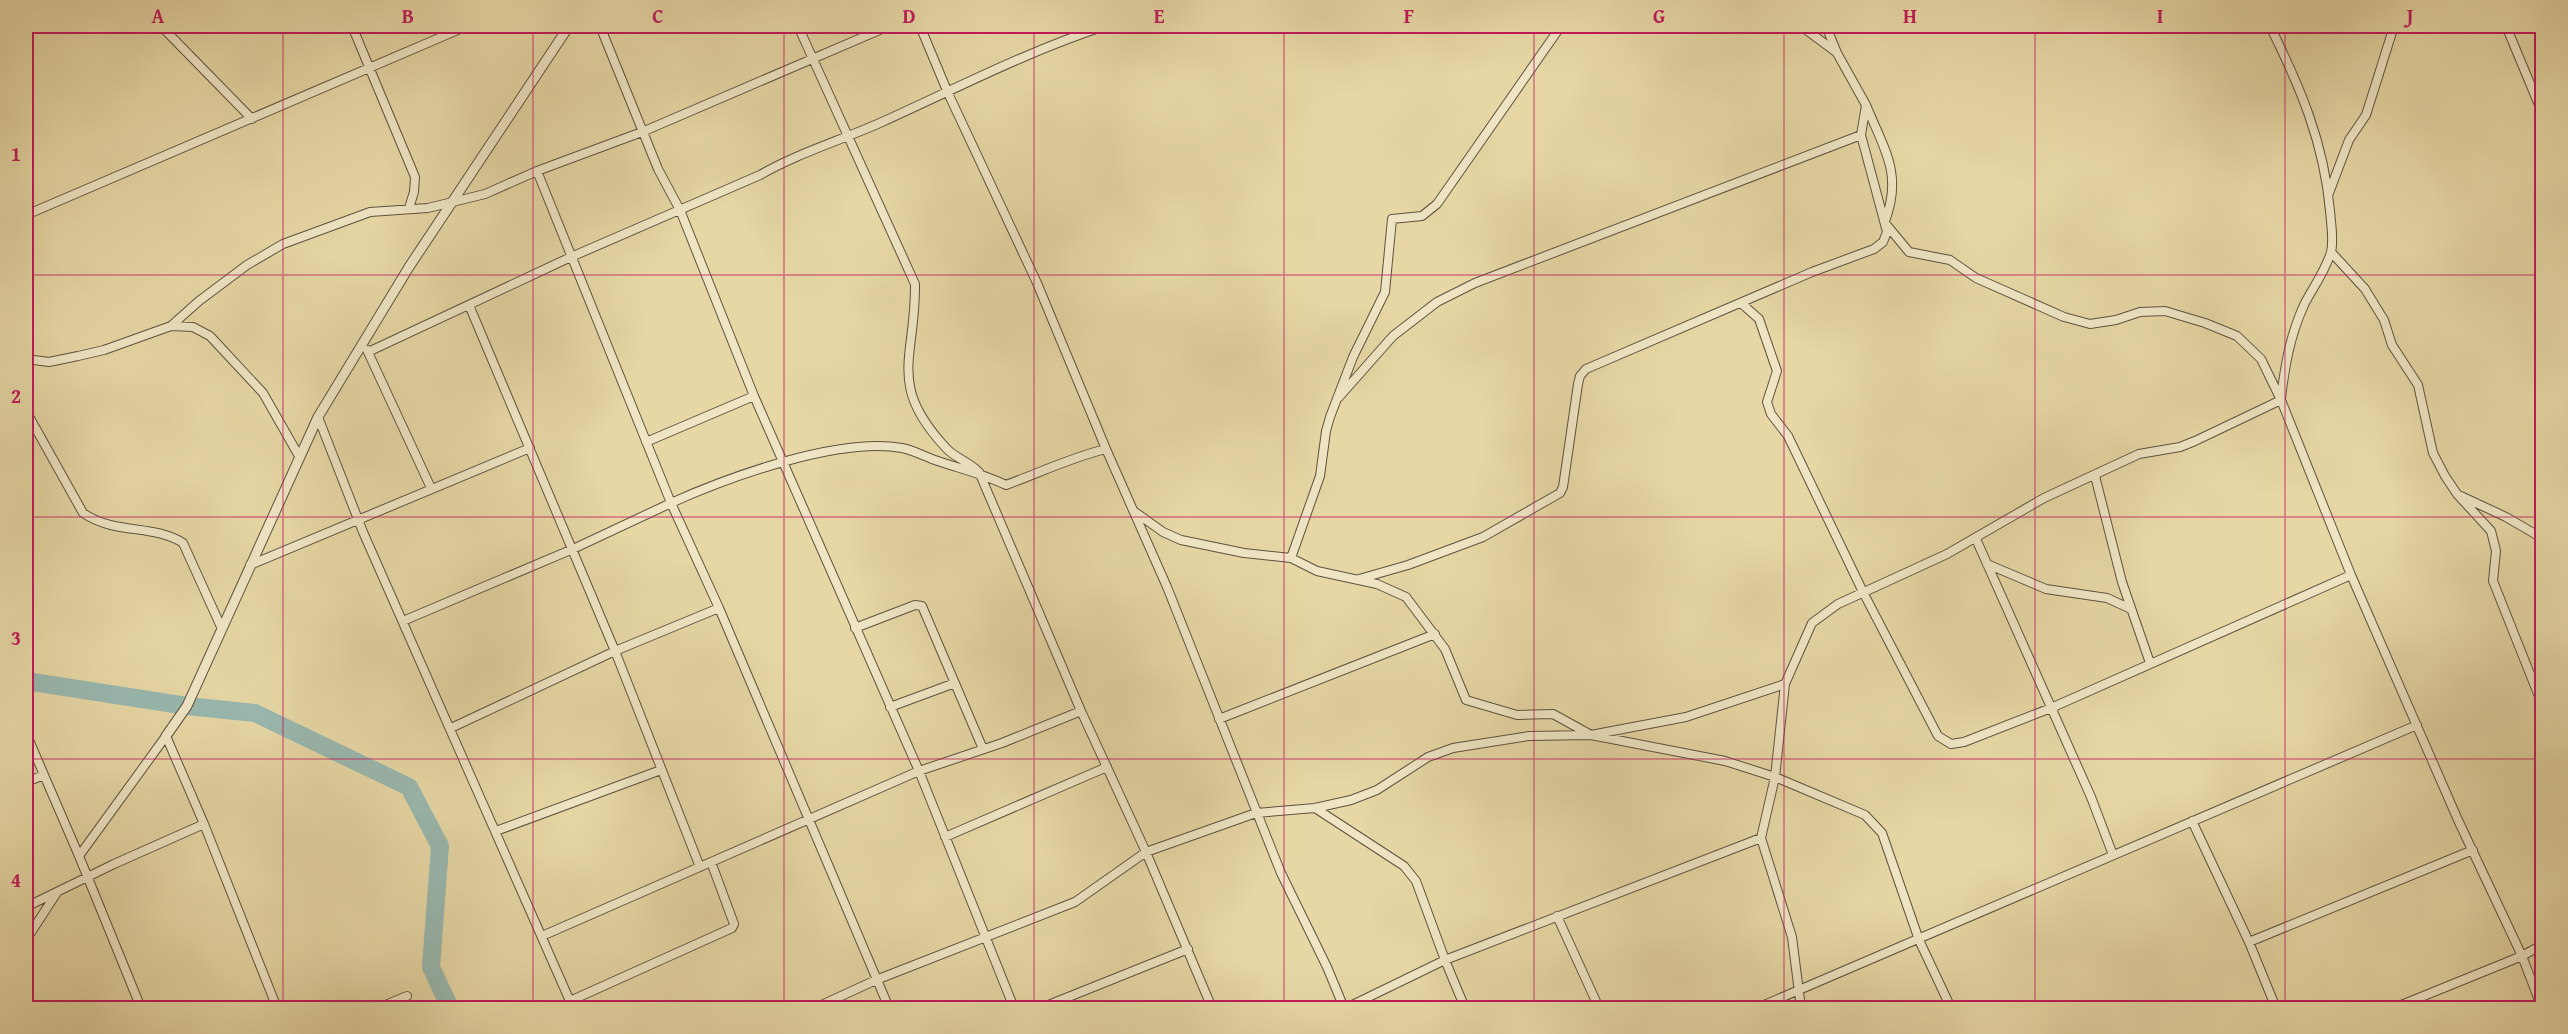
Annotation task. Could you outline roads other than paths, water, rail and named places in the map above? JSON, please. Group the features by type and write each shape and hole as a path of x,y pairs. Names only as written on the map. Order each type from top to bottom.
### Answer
{"street":[{"path":"160,26 252,119"},
{"path":"352,26 415,177 414,192 409,208"},
{"path":"26,215 467,26"},
{"path":"79,856 187,706 318,417 409,267 454,203 569,26"},
{"path":"600,26 658,169 680,210 782,462 919,771 1014,1008"},
{"path":"798,26 915,284 915,310 907,369 910,397 932,431 948,450 970,463 979,472 1212,1008"},
{"path":"171,326 199,300 262,255 316,231 370,212 454,203 485,194 537,171 642,132 889,26"},
{"path":"920,26 948,93 1037,282 1106,449 1167,587 1256,813 1345,1008 1445,960 1761,838"},
{"path":"368,352 571,257 775,166 849,137 1052,46 1105,26"},
{"path":"1292,558 1320,476 1326,431 1337,399 1353,357 1385,292 1392,219 1422,216 1437,204 1561,26"},
{"path":"1801,26 1837,53"},
{"path":"1826,26 1837,53 1866,105 1893,169 1892,202 1885,223"},
{"path":"2270,26 2290,66 2317,136 2328,194 2331,252 2303,308 2287,351 2281,400"},
{"path":"2328,194 2349,140 2366,115 2394,26"},
{"path":"2506,26 2542,112"},
{"path":"1358,579 1408,565 1483,537 1554,499 1563,487 1578,384 1580,376 1586,369 1812,272 1874,249 1883,242 1887,232 1861,135 1866,105"},
{"path":"1337,399 1394,336 1437,302 1475,283 1861,135"},
{"path":"537,171 671,503 719,608 889,1008"},
{"path":"1885,223 1909,252 1950,260 1976,278 2064,317 2090,324 2116,320 2140,312 2165,311 2237,336 2261,359 2281,400 2351,575 2522,956 2542,1008"},
{"path":"2331,252 2365,289 2384,320 2392,345 2418,385 2433,453 2457,494 2491,531 2496,551 2493,581 2542,704"},
{"path":"1741,303 1759,319 1777,371 1767,402 1771,414 1788,436 1863,592 1938,736 1951,744 1964,742 2051,708 2351,575"},
{"path":"469,305 615,651 700,867"},
{"path":"26,359 49,362 104,350 171,326 193,327 210,336 263,393 299,456"},
{"path":"364,343 431,489"},
{"path":"646,442 754,396"},
{"path":"1801,1008 1792,937 1761,838 1775,777 1785,684 1812,623 1838,604 1976,539 2044,498 2139,454 2181,447 2281,400"},
{"path":"26,411 83,513 99,523 172,535 183,543 222,629"},
{"path":"318,417 358,519 571,1005 732,928 734,924 711,862"},
{"path":"403,621 573,549 671,503 782,462 842,449 885,446 903,448 960,468 979,472 1006,485 1081,455 1106,449"},
{"path":"250,565 530,448"},
{"path":"2095,476 2122,582 2150,663"},
{"path":"2457,494 2506,517 2542,538"},
{"path":"1133,511 1163,532 1181,540 1244,553 1292,558 1317,571 1358,579 1396,591 1406,597 1445,649 1466,700 1517,715 1553,714 1591,735 1700,755 1775,777 1865,815 1882,833 1919,940 1951,1008"},
{"path":"1976,539 2091,796 2113,855"},
{"path":"1987,564 2046,589 2107,598 2131,609"},
{"path":"855,627 915,605 922,606 983,749"},
{"path":"451,728 615,651 719,608"},
{"path":"1219,719 1435,634"},
{"path":"890,707 955,684"},
{"path":"815,1008 876,980 1075,902 1146,852 1256,813 1315,808 1351,800 1377,790 1428,757 1453,748 1529,736 1591,735 1686,717 1785,684"},
{"path":"542,936 919,771 1081,711"},
{"path":"1757,1008 2417,725"},
{"path":"26,734 141,1008"},
{"path":"166,736 204,824 277,1008"},
{"path":"945,837 1107,767"},
{"path":"496,831 661,770"},
{"path":"26,782 44,775"},
{"path":"1315,808 1404,866 1416,881 1445,960 1466,1008"},
{"path":"2192,821 2276,1008"},
{"path":"26,907 204,824"},
{"path":"2248,942 2473,850"},
{"path":"26,940 57,892"},
{"path":"1557,916 1599,1008"},
{"path":"2399,1008 2522,956 2542,945"},
{"path":"1041,1008 1188,949"},
{"path":"378,1008 406,996"}],"waterway":[{"path":"26,681 187,706 255,713 409,787 440,846 431,967 450,1008"}]}
